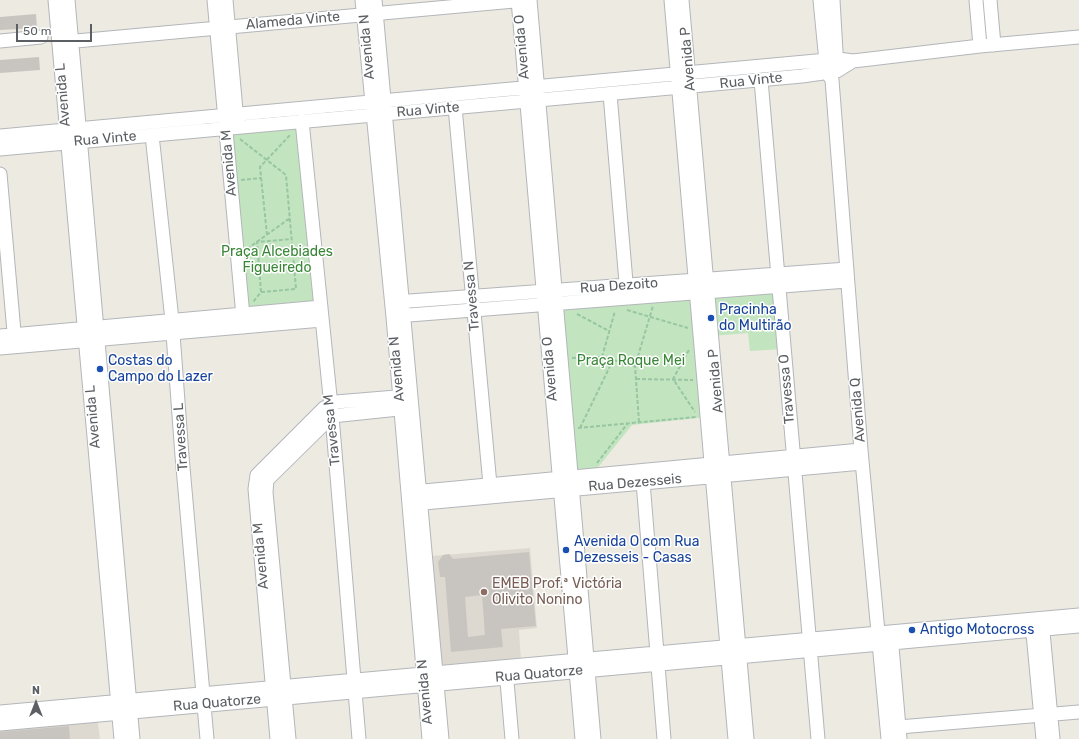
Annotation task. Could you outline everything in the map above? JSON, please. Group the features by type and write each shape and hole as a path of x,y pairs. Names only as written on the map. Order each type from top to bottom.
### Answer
{"street":[{"name":"Avenida L","path":"55,0 66,136 91,334 111,554 124,706 121,739"},
{"name":"Avenida L","path":"68,0 81,142 91,334"},
{"name":"Avenida M","path":"214,0 223,28"},
{"name":"Avenida M","path":"226,0 223,28 232,128 230,181 244,327"},
{"name":"Avenida N","path":"362,0 370,14 397,302 430,678 429,739"},
{"name":"Avenida N","path":"370,14 375,0"},
{"name":"Alameda Vinte","path":"59,42 523,0"},
{"name":"Avenida O","path":"523,0 582,665 594,739"},
{"name":"Avenida P","path":"671,0 685,87 733,651 735,739"},
{"name":"Avenida P","path":"682,0 683,74"},
{"name":"Avenida Q","path":"820,0 832,69 862,463 885,638 900,733"},
{"name":"Avenida Q","path":"832,69 834,0"},
{"path":"976,0 980,46"},
{"path":"990,0 994,45"},
{"path":"0,41 41,37"},
{"name":"Rua Vinte","path":"0,136 66,136 81,142 610,94 761,80 832,69 853,61 980,46 1079,37"},
{"name":"Rua Vinte","path":"0,149 66,136 80,128 683,74 832,69"},
{"name":"Travessa O","path":"761,80 818,739"},
{"path":"610,94 622,297"},
{"name":"Travessa N","path":"455,107 490,485"},
{"name":"Travessa M","path":"302,121 331,410 359,739"},
{"name":"Travessa L","path":"152,135 172,326 207,739"},
{"path":"0,174 15,341"},
{"name":"Rua Dezoito","path":"622,297 702,286 847,275"},
{"name":"Avenida P","path":"702,286 699,332 708,363 703,380 717,469"},
{"name":"Rua Dezoito","path":"397,302 473,303 550,297 622,297 657,295 702,286"},
{"name":"Avenida O","path":"550,297 574,428 566,484"},
{"name":"Rua Dezoito","path":"398,316 473,303"},
{"path":"0,348 15,341 172,326 243,313 321,307"},
{"path":"172,326 244,327 322,320"},
{"path":"0,336 15,341"},
{"path":"331,410 336,402 406,402"},
{"name":"Avenida M","path":"278,739 279,692 260,471 324,408 331,410"},
{"name":"Rua Dezesseis","path":"414,498 566,484 587,476 717,469 793,462 861,450"},
{"name":"Rua Dezesseis","path":"793,462 862,463"},
{"name":"Rua Dezesseis","path":"414,498 490,485 643,482 717,469"},
{"path":"643,482 664,739"},
{"name":"Rua Quatorze","path":"1037,624 1079,614"},
{"path":"1037,624 1045,715 1043,739"},
{"name":"Rua Quatorze","path":"0,712 124,706 1037,624 1079,626"},
{"name":"Avenida Q","path":"885,638 888,739"},
{"name":"Avenida P","path":"733,651 747,739"},
{"name":"Avenida O","path":"582,665 582,739"},
{"path":"507,672 512,739"},
{"name":"Avenida N","path":"430,678 442,739"},
{"name":"Avenida M","path":"279,692 289,739"},
{"name":"Avenida L","path":"124,706 134,739"},
{"name":"Rua Quatorze","path":"0,724 124,706"},
{"path":"900,733 1079,712"},
{"path":"1045,715 1053,739"}],"path":[{"path":"267,235 260,167 302,121"},
{"path":"232,128 286,175 296,289 261,292 257,242"},
{"path":"230,181 261,178"},
{"path":"238,256 290,218"},
{"path":"257,242 292,239"},
{"path":"639,422 635,366 657,295"},
{"path":"602,357 622,297 650,317 699,332 673,380"},
{"path":"576,314 610,331"},
{"path":"561,359 602,357 635,366"},
{"path":"574,428 613,360"},
{"path":"636,379 703,380"},
{"path":"574,428 698,416 673,380"},
{"path":"587,476 628,423"}],"shaded area":[{"name":"EMEB Prof.ª Victória Olivito Nonino","path":"530,548 537,628 519,630 521,661 439,667 431,556"},
{"path":"97,716 100,739 0,739 0,725"}],"green space":[{"name":"Praça Alcebiades Figueiredo","path":"302,121 321,307 243,313 226,128"},
{"path":"779,286 784,349 750,351 748,333 712,336 709,291"},
{"name":"Praça Roque Mei","path":"696,292 707,417 632,425 592,475 571,477 556,303"}],"building":[{"path":"36,14 37,28 0,30 0,17"},
{"path":"39,57 40,70 0,73 0,60"},
{"name":"EMEB Prof.ª Victória Olivito Nonino","path":"529,552 536,626 501,629 503,647 451,652 445,577 440,577 438,562 443,555 449,554 453,559","holes":["482,595 485,635 468,637 465,597"]},
{"path":"69,726 70,739 0,739 0,732"}],"place":[{"name":"Pracinha do Multirão","path":"711,318"},
{"name":"Costas do Campo do Lazer","path":"100,369"},
{"name":"Avenida O com Rua Dezesseis - Casas","path":"566,550"},
{"name":"EMEB Prof.ª Victória Olivito Nonino","path":"484,592"},
{"name":"Antigo Motocross","path":"912,630"}]}
